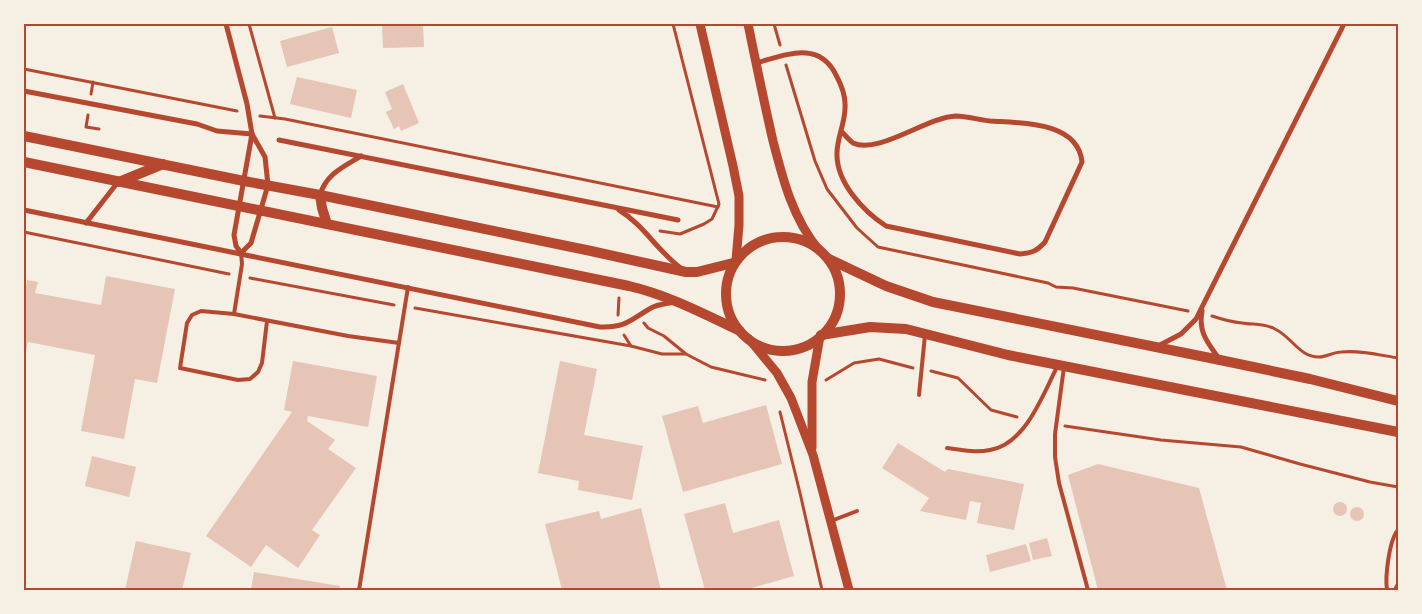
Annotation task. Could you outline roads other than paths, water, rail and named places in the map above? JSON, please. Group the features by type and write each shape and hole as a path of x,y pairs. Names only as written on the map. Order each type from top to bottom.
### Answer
{"main road":[{"path":"24,136 591,250 690,273 735,261 757,244 777,238 805,240 829,259 886,286 925,299 1310,379 1398,401"},
{"path":"24,162 629,286 658,294 677,302 740,331 749,339 768,348 784,352 805,346 821,336 860,328 880,326 906,329 1008,355 1398,432"},
{"path":"118,182 163,164"},
{"path":"320,195 327,224"},
{"path":"821,336 834,319 840,294 838,278 829,259"},
{"path":"735,261 727,281 726,296 729,313 740,331"}],"street":[{"path":"226,24 249,114 252,134 234,235 236,246 241,253"},
{"path":"700,24 739,196 739,225 735,261"},
{"path":"748,24 783,178 791,203 802,227 819,250"},
{"path":"1156,347 1171,340 1189,327 1196,319 1344,24"},
{"path":"756,63 790,54 812,53 823,57 833,68 842,86 846,109 837,153 840,170 850,191 872,217 886,226 1020,254 1032,253 1038,250 1045,242 1082,162 1082,154 1073,140 1057,130 1042,125 956,116 933,121 881,143 864,144 854,143 842,132"},
{"path":"24,90 197,124 216,131 252,134"},
{"path":"241,253 251,244 268,185 265,157 252,134"},
{"path":"279,140 678,220"},
{"path":"320,195 324,183 331,176 361,156"},
{"path":"86,223 118,182"},
{"path":"614,208 637,224 674,262 690,273"},
{"path":"24,210 600,327 622,326 657,305 677,302"},
{"path":"1205,302 1201,314 1201,328 1220,360"},
{"path":"812,456 812,382 821,336"},
{"path":"749,339 783,382 790,398 812,456 849,590"}],"lane":[{"path":"234,314 242,264 241,253"},
{"path":"359,590 408,287"},
{"path":"267,321 262,363 258,372 250,379 238,380 180,368 187,323 192,315 201,311 234,314 348,336 399,343"},
{"path":"919,395 925,334"},
{"path":"947,448 981,451 1003,446 1015,438 1029,420 1061,366"},
{"path":"1061,366 1054,450 1056,468 1088,590"},
{"path":"829,522 857,511"},
{"path":"1387,590 1386,581 1392,541 1398,530"},
{"path":"1395,590 1398,584"}]}
